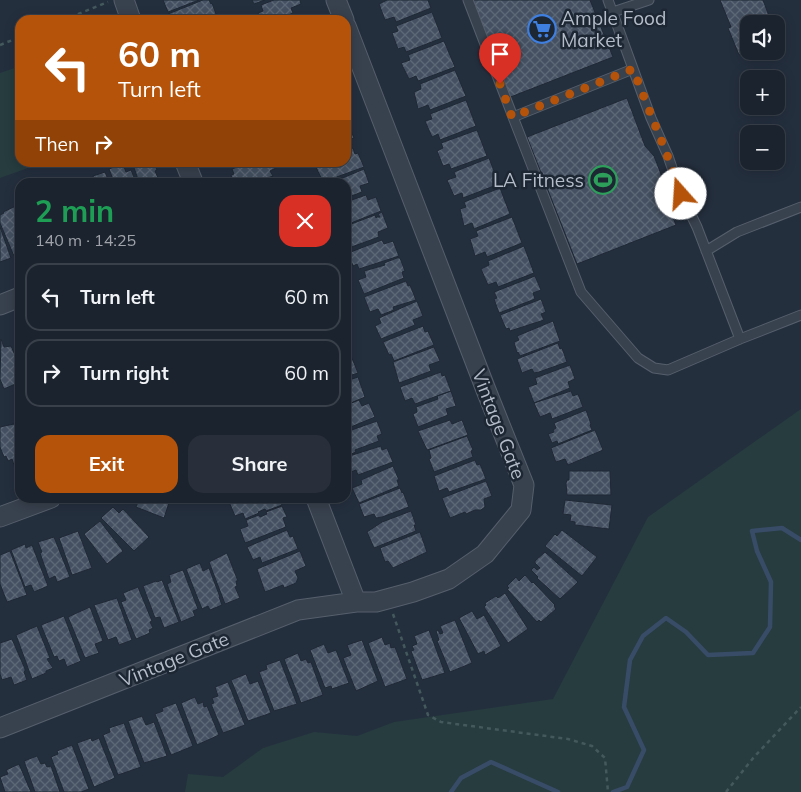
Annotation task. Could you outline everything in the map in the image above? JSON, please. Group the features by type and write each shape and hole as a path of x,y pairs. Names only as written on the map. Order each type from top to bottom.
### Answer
{"street":[{"path":"118,0 128,15"},
{"path":"336,0 342,15"},
{"name":"Vintage Gate","path":"0,728 298,610 356,602 376,602 413,592 449,579 484,554 522,510 524,484 351,39"},
{"path":"0,305 15,299"},
{"path":"0,517 38,503"},
{"path":"318,503 356,602"}],"lane":[{"path":"468,0 581,292 638,358 654,368 668,370 801,315"},
{"path":"608,0 651,118 668,156 681,194 706,251 740,339"},
{"path":"613,12 649,0"},
{"path":"512,117 633,69"},
{"path":"706,251 737,232 801,207"}],"path":[{"path":"77,15 118,0"},
{"path":"0,44 15,39"},
{"path":"392,612 428,714 441,722 568,739 592,746 605,758 608,792"},
{"path":"726,792 754,757 801,707"}],"green space":[{"path":"15,68 15,167 31,167 0,178 0,73"},
{"path":"801,409 801,792 185,792 188,774 223,777 263,748 314,732 357,736 394,722 553,699 648,517"}],"building":[{"path":"163,0 199,0 168,12"},
{"path":"203,0 209,0 216,14 168,15"},
{"path":"252,0 265,0 254,4"},
{"path":"274,0 300,0 301,4 291,8 293,13 288,15 259,15 258,13 263,11 261,5"},
{"path":"387,0 428,0 431,8 396,22 394,17 385,20 379,4"},
{"name":"Ample Food Market","path":"472,0 590,0 613,57 508,98"},
{"path":"720,0 763,0 769,15 740,15 739,55 728,28 731,27"},
{"path":"432,12 442,38 406,52 404,47 398,49 392,33 398,31 396,26"},
{"path":"444,41 455,67 418,81 416,76 409,79 401,63 410,60 408,55"},
{"path":"455,70 466,96 430,110 428,105 418,109 414,92 421,89 420,84"},
{"name":"LA Fitness","path":"627,98 645,146 654,156 661,174 661,187 676,225 577,264 527,137"},
{"path":"466,100 476,126 440,140 438,134 432,137 425,121 432,119 430,114"},
{"path":"477,130 487,156 451,169 449,164 443,166 437,151 443,148 441,143"},
{"path":"353,148 355,154 358,153 364,167 334,178 321,178 316,167 351,167 351,149"},
{"path":"489,158 499,184 463,198 462,193 454,196 447,180 456,177 454,172"},
{"path":"124,167 126,172 131,170 134,178 112,178 109,169"},
{"path":"134,167 156,167 157,170 155,171 158,178 138,178"},
{"path":"237,167 278,167 270,171 273,176 267,178 232,178 231,175 234,174 232,169"},
{"path":"364,169 369,183 360,186 362,192 351,196 351,178 343,178"},
{"path":"105,172 107,178 94,178 93,176"},
{"path":"500,188 510,214 474,229 472,223 464,226 460,209 466,207 464,202"},
{"path":"366,195 368,200 376,197 381,211 351,223 351,200"},
{"path":"15,206 14,256 0,223 0,215"},
{"path":"382,212 388,228 378,232 379,237 351,247 351,224 375,215 376,218 380,217 378,214"},
{"path":"512,217 522,243 487,257 485,252 475,256 470,239 478,236 476,231"},
{"path":"0,227 11,258 0,262"},
{"path":"382,240 384,244 393,241 399,256 359,269 357,264 353,266 351,252"},
{"path":"524,246 534,273 498,287 496,282 488,285 481,269 489,265 488,261"},
{"path":"400,258 405,271 402,272 404,278 364,294 358,280 366,277 364,271 385,265 384,263"},
{"path":"535,276 541,290 533,293 535,299 499,313 494,299 497,298 494,292"},
{"path":"406,281 408,286 410,285 416,300 393,307 394,310 381,315 378,309 370,312 364,297"},
{"path":"541,299 546,312 541,314 544,320 510,331 509,328 506,329 500,315"},
{"path":"417,301 423,316 413,320 415,325 381,339 375,326 381,323 379,318"},
{"path":"553,321 560,341 520,356 517,353 514,342 519,340 517,336"},
{"path":"423,326 425,332 428,331 434,345 394,361 383,342"},
{"path":"1,339 4,347 11,346 15,355 15,384 4,389 0,379"},
{"path":"558,343 567,362 539,372 534,373 532,369 522,373 517,359"},
{"path":"434,347 440,361 429,365 431,371 399,383 393,362"},
{"path":"351,358 358,373 351,375"},
{"path":"570,365 575,379 568,382 570,388 534,403 528,387 537,384 535,378"},
{"path":"441,372 442,376 445,375 451,391 415,404 412,398 405,401 400,387"},
{"path":"358,377 365,397 351,403 351,379"},
{"path":"451,391 456,406 446,409 448,415 418,427 413,414 417,412 416,407 438,399 437,396"},
{"path":"571,391 573,396 578,394 583,407 552,419 550,413 540,417 534,403"},
{"path":"359,400 362,406 369,403 375,417 351,427 351,403"},
{"path":"586,410 592,430 558,444 557,441 552,443 548,434 554,432 553,430 556,428 554,423"},
{"path":"450,420 452,424 462,420 468,435 427,450 418,431"},
{"path":"377,421 382,434 377,436 379,441 355,450 356,452 351,454 351,430"},
{"path":"14,424 15,427 15,468 12,459 8,461 6,456 4,457 0,447 0,427"},
{"path":"595,430 603,450 568,465 565,459 556,462 551,448"},
{"path":"467,436 473,450 471,451 473,457 434,472 429,459 431,458 429,450"},
{"path":"381,446 382,450 387,448 393,462 358,475 356,470 351,472 351,455"},
{"path":"475,460 477,465 480,464 486,479 449,492 447,488 439,491 434,476"},
{"path":"393,466 399,480 397,480 399,486 359,503 352,488 362,484 361,480"},
{"path":"569,471 610,471 611,495 567,495 566,483 569,480"},
{"path":"486,481 492,496 484,499 485,507 481,510 475,510 466,514 465,512 450,518 442,498"},
{"path":"400,488 409,507 382,517 376,518 374,514 364,517 359,504"},
{"path":"565,500 612,505 609,529 575,525 575,522 570,521 571,515 563,514"},
{"path":"138,503 169,503 164,518 136,507"},
{"path":"229,503 281,503 282,505 266,511 265,509 245,519 243,513 235,516"},
{"path":"282,506 287,517 283,518 286,527 245,543 240,529 248,526 246,520 259,515 260,517 267,514 266,512"},
{"path":"113,507 119,513 123,509 149,537 134,551 101,518"},
{"path":"411,511 416,531 374,548 367,532 382,522"},
{"path":"100,521 123,551 107,564 84,534"},
{"path":"287,530 290,537 293,536 298,549 262,563 260,557 253,560 247,547"},
{"path":"562,530 597,557 582,576 545,546 555,534 557,536"},
{"path":"78,531 92,568 72,575 59,538"},
{"path":"420,532 427,552 393,568 388,561 385,562 380,548"},
{"path":"54,537 70,577 57,582 55,576 49,579 38,542"},
{"path":"25,544 26,548 32,545 48,586 34,592 31,585 25,587 11,550"},
{"path":"10,551 27,595 7,602 0,584 0,555"},
{"path":"300,551 306,566 295,571 298,578 296,583 284,588 283,585 265,592 257,569"},
{"path":"545,552 578,582 560,599 531,570 534,567 537,570 540,568 535,561"},
{"path":"227,553 238,581 236,581 237,586 235,587 240,598 225,604 209,562"},
{"path":"200,563 203,571 209,568 222,605 210,610 208,606 202,609 186,569"},
{"path":"183,570 198,609 193,611 195,616 181,622 167,584 171,582 169,575"},
{"path":"525,575 555,605 556,609 541,622 539,620 537,622 507,589 509,588 507,586 516,577 519,581"},
{"path":"162,580 179,622 164,628 160,617 155,618 143,586"},
{"path":"138,587 153,628 149,630 150,633 136,639 121,602 126,600 123,593"},
{"path":"505,593 528,629 508,643 484,607 485,603"},
{"path":"117,598 132,640 119,645 116,637 108,640 94,605"},
{"path":"90,607 103,641 95,644 99,653 85,658 68,617"},
{"path":"472,611 477,619 484,615 501,646 485,655 484,651 478,654 459,618"},
{"path":"64,616 81,661 67,667 64,659 59,661 57,656 54,657 41,625"},
{"path":"455,620 472,663 450,672 437,641 439,640 436,631 438,630 440,634 443,633 440,626"},
{"path":"37,626 50,658 47,659 53,668 32,679 16,635"},
{"path":"429,630 445,673 422,680 411,651 414,650 412,646 417,644 414,636"},
{"path":"382,637 385,645 390,643 391,648 395,647 407,679 385,687 368,643"},
{"path":"12,639 25,669 24,672 27,680 14,685 11,677 2,680 0,674 0,643"},
{"path":"362,640 378,681 356,691 343,658 351,655 347,645"},
{"path":"324,644 328,653 336,650 349,683 332,689 331,686 325,688 310,650"},
{"path":"298,653 301,661 306,659 308,663 311,662 323,695 301,703 284,659"},
{"path":"280,660 297,704 274,711 259,672 267,669 266,665"},
{"path":"246,674 250,684 258,681 271,713 248,721 231,680"},
{"path":"228,682 245,725 223,733 211,704 214,703 212,698 218,696 215,687"},
{"path":"195,697 198,704 203,702 204,707 207,706 219,735 197,745 181,703"},
{"path":"176,703 193,746 171,755 155,714 163,711 162,708"},
{"path":"142,716 146,725 154,722 167,756 144,763 128,721"},
{"path":"124,723 141,767 118,775 103,735 110,732 109,728"},
{"path":"91,738 92,741 99,738 115,778 94,787 77,743"},
{"path":"72,745 89,789 81,792 64,792 51,757 58,754 57,751"},
{"path":"37,756 41,764 45,763 47,767 51,766 60,792 35,792 24,761"},
{"path":"19,764 31,792 5,792 0,777 8,774 6,770"}],"waterway":[{"path":"613,792 627,787 644,750 624,707 630,660 643,636 666,618 686,632 708,655 753,653 770,627 771,582 757,551 752,531 782,528 801,540"},
{"path":"451,792 461,778 491,762 558,792"}],"place":[{"name":"Ample Food Market","path":"542,29"},
{"name":"LA Fitness","path":"603,180"}],"route":[{"path":"500,84 512,117 633,69 681,194"}]}
